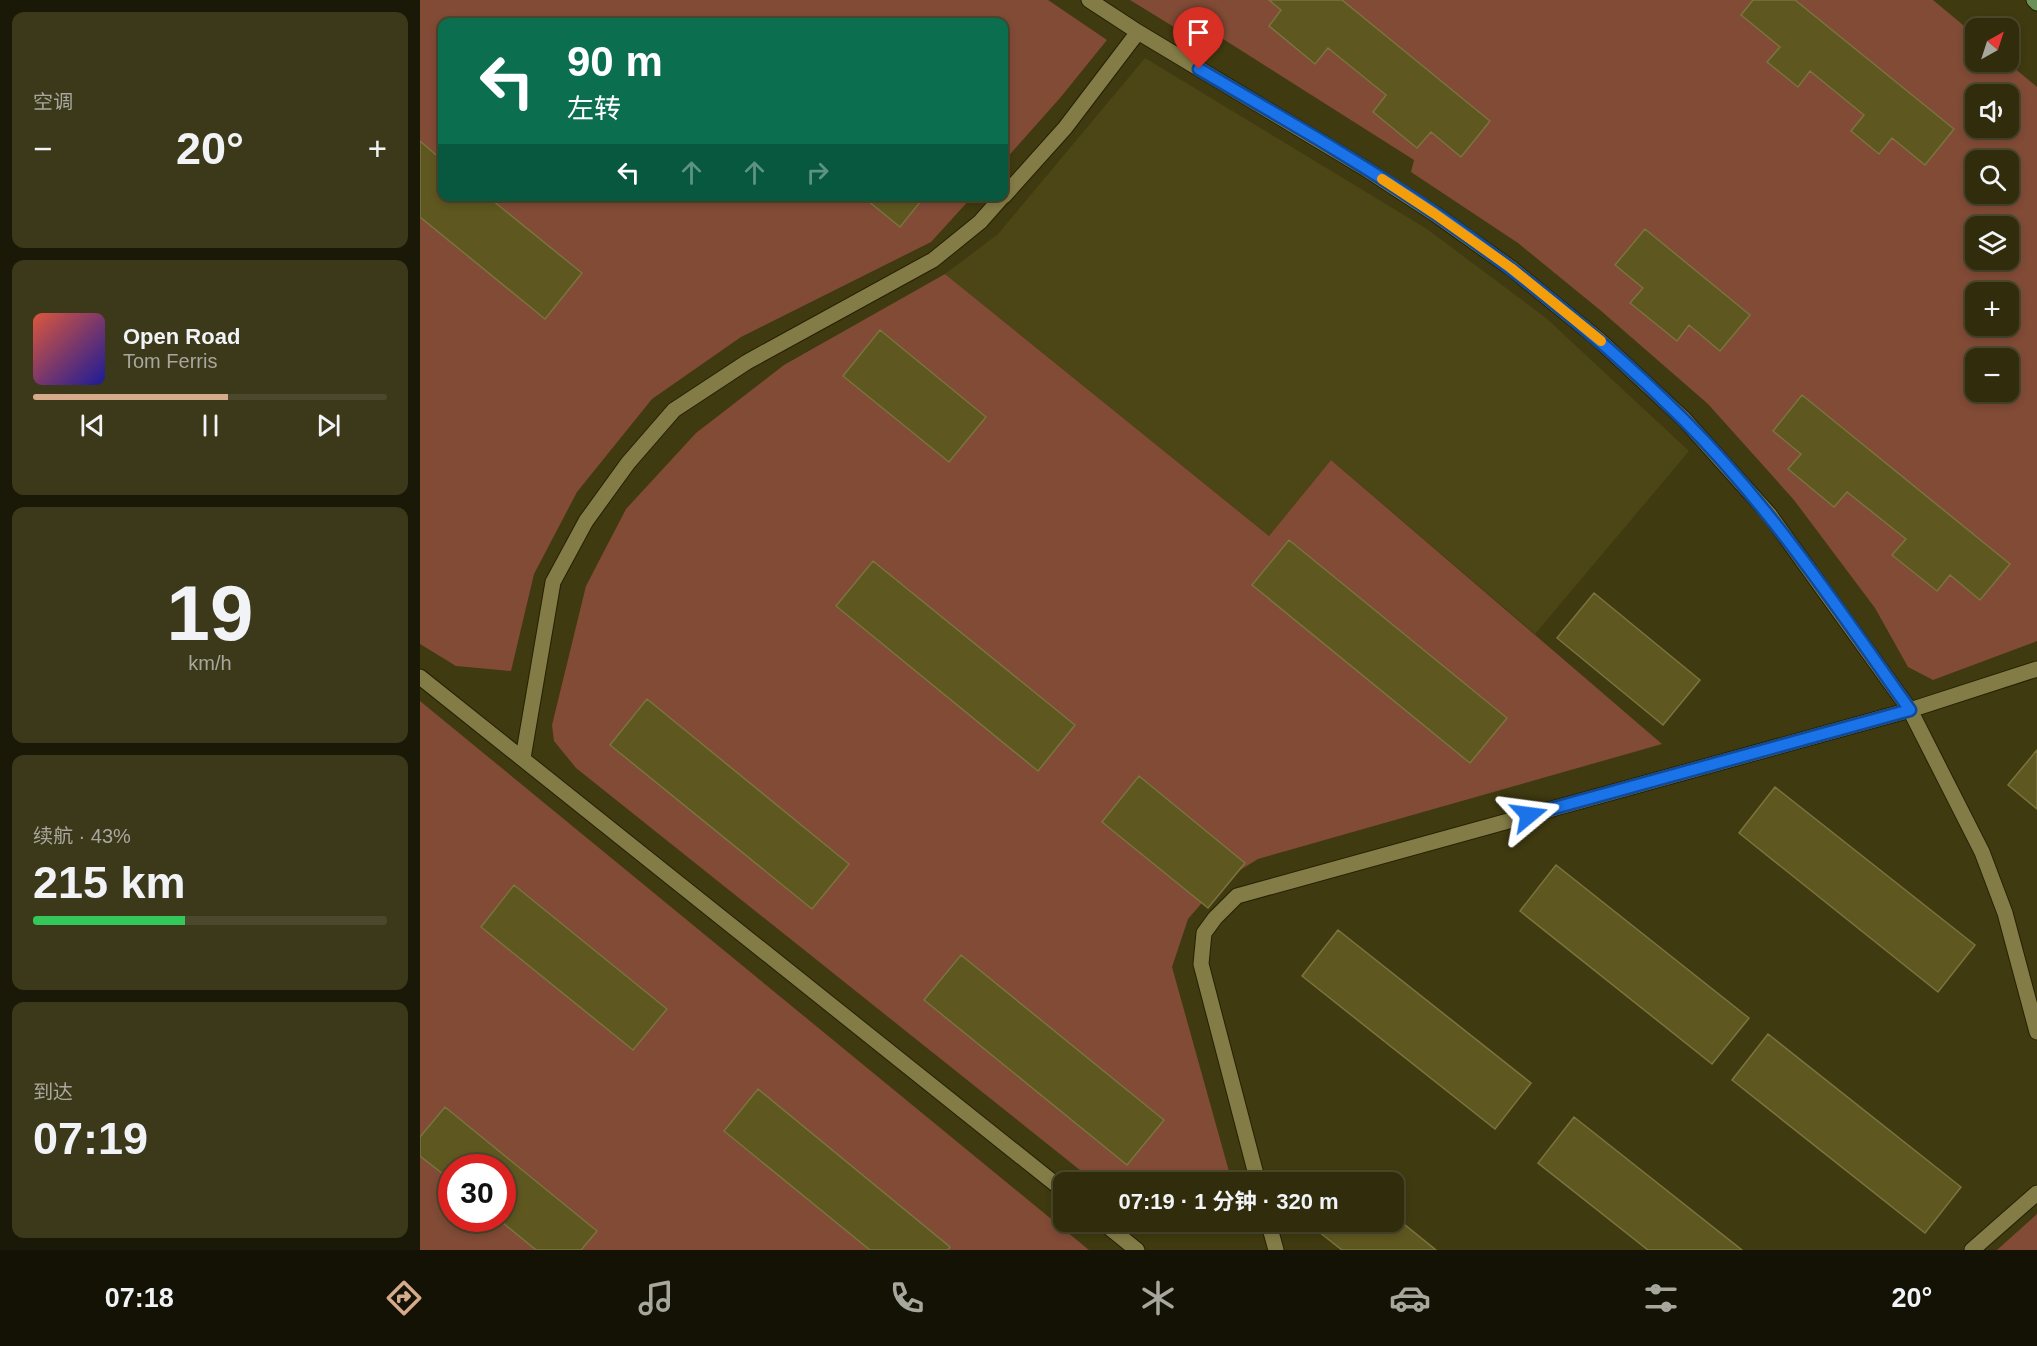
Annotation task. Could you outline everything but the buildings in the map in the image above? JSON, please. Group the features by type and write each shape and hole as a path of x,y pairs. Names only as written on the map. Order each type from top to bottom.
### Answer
{"street":[{"path":"1089,0 1138,32 1364,167 1435,214 1511,268 1598,339 1684,419 1769,514 1910,710 1982,852 2006,913 2037,1032"},
{"path":"1008,191 1065,128 1138,32"},
{"path":"523,758 553,582 586,521 628,463 674,410 747,362 933,260 980,222 999,201"},
{"path":"1255,1172 1201,963 1204,933 1237,896 1910,710 2037,669"},
{"path":"420,677 1053,1182"},
{"path":"1972,1250 2037,1193"},
{"path":"1115,1232 1137,1250"},
{"path":"1271,1232 1276,1250"}],"shaded area":[{"path":"420,0 1048,0 1107,40 1008,156 1008,18 438,18 438,201 968,201 931,242 741,337 652,399 577,492 534,574 511,671 456,666 420,644"},
{"path":"1130,0 1933,0 1965,27 1965,72 2019,72 2037,87 2037,641 1933,680 1908,667 1875,608 1794,500 1708,404 1600,310 1518,243 1411,172 1414,160 1201,25 1192,38"},
{"path":"1145,58 1427,229 1546,318 1689,451 1535,634 1331,460 1269,536 945,274 998,234"},
{"path":"945,274 1269,536 1331,460 1662,744 1258,859 1219,883 1188,919 1172,967 1229,1172 1082,1172 576,768 554,741 552,725 586,586 626,509 696,433 784,365"},
{"path":"420,701 1053,1220 1053,1232 1067,1232 1089,1250 420,1250"},
{"path":"2037,1214 2037,1250 1997,1250"}],"slow traffic":[{"path":"1382,179 1511,268 1601,341"}],"route":[{"path":"1199,69 1364,167 1435,214 1511,268 1598,339 1684,419 1769,514 1910,710 1529,815"}]}
